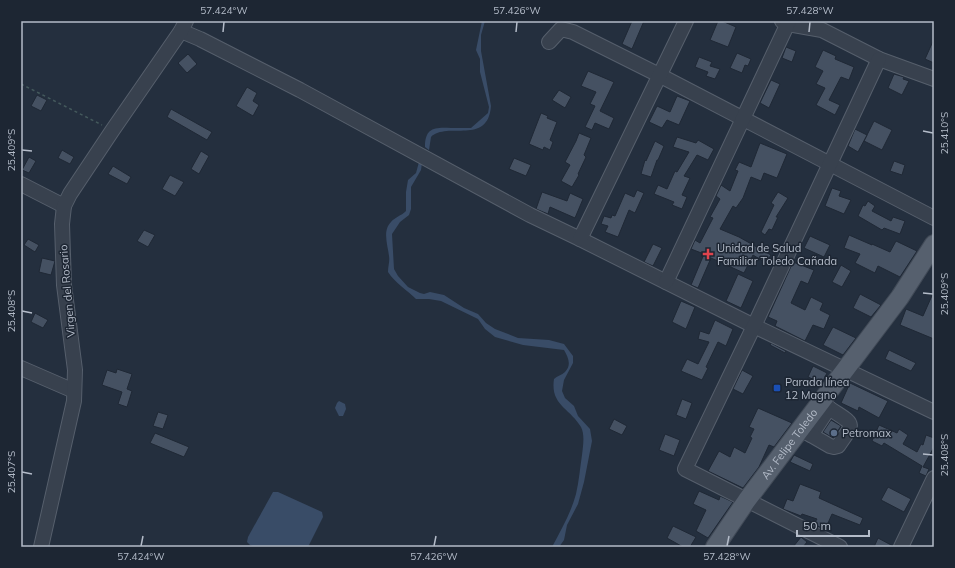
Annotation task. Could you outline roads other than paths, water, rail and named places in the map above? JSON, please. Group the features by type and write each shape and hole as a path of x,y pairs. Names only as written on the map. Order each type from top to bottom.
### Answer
{"main road":[{"name":"Av. Felipe Toledo","path":"715,547 747,500 805,432 825,404 844,370 900,297 934,244"}],"street":[{"path":"580,239 686,21"},
{"path":"666,282 786,22 822,30 879,59 934,79"},
{"path":"183,26 200,39 300,90 524,212 844,370 934,412"},
{"name":"Virgen del Rosario","path":"41,547 74,401 75,370 64,285 62,224 64,206 70,194 183,26"},
{"path":"549,42 562,29 573,32 934,218"},
{"path":"840,547 685,469 831,164 879,59"},
{"path":"21,184 64,206"},
{"path":"21,368 74,391"},
{"path":"805,432 834,447 838,446 850,429 851,425 825,404"},
{"path":"901,547 934,478"}],"water":[{"path":"482,21 485,21 481,35 481,51 491,106 488,118 483,125 475,129 438,133 431,137 429,150 425,147 425,141 429,132 432,130 440,128 471,128 488,113 489,107 480,72 480,59 476,50"},
{"path":"419,162 422,163 421,170 411,187 411,209 409,215 400,222 392,234 394,269 398,276 408,287 420,293 424,294 430,292 444,295 464,308 478,314 486,323 495,329 518,338 549,340 564,344 573,356 573,363 564,380 562,391 565,398 574,406 578,416 590,429 592,441 578,504 567,525 564,540 559,547 552,547 569,515 574,501 583,441 581,427 562,406 555,395 554,379 564,373 567,369 569,364 568,358 564,350 523,345 495,337 485,329 478,319 441,301 416,299 391,276 388,272 389,258 386,234 388,226 393,220 406,211 406,192 408,180 416,173"},
{"path":"339,401 345,404 346,409 343,416 339,416 335,408"},
{"path":"273,492 278,492 322,512 323,517 308,547 255,547 247,542 248,537"}],"place":[{"name":"Unidad de Salud Familiar Toledo Cañada","path":"708,254"},
{"name":"Parada línea 12 Magno","path":"777,388"},
{"name":"Petromax","path":"834,433"}]}
